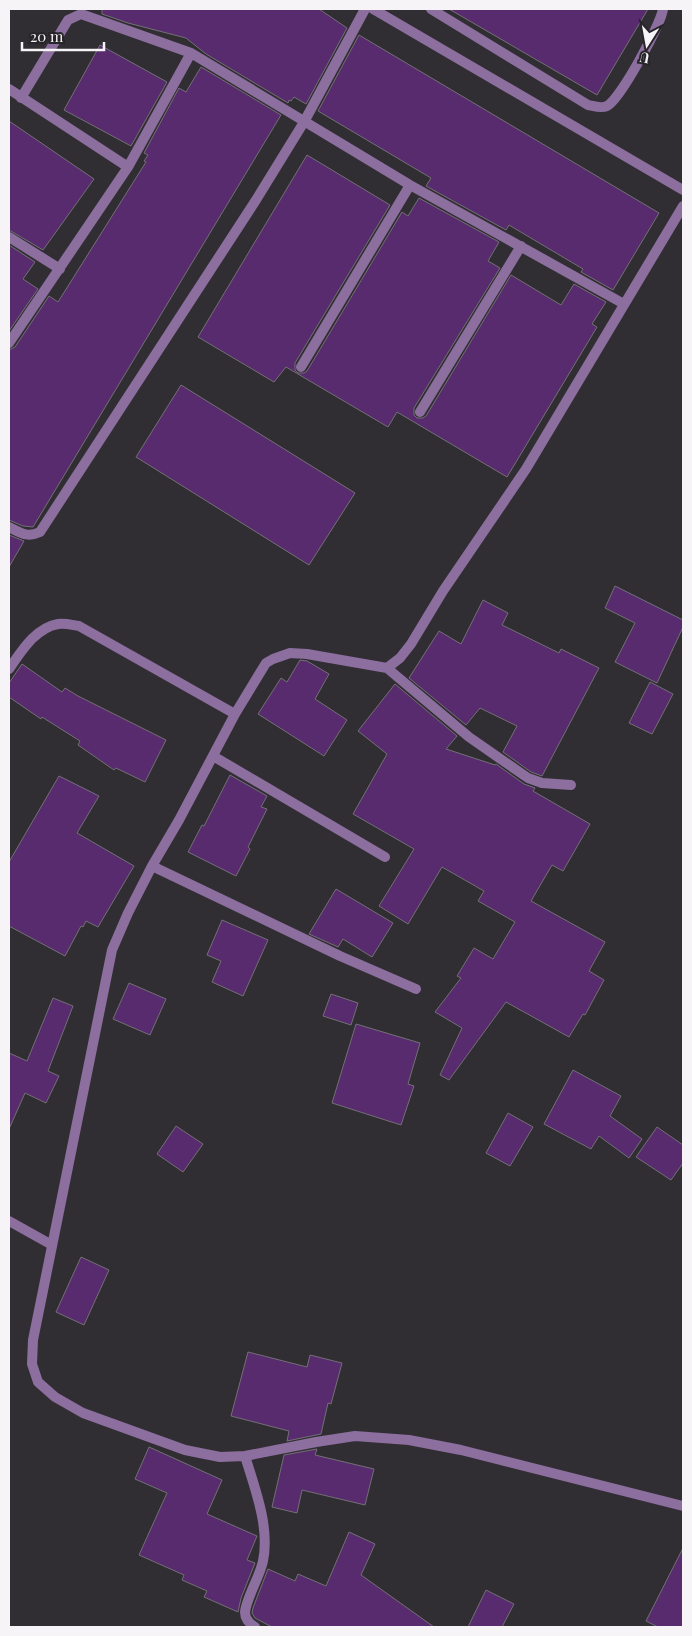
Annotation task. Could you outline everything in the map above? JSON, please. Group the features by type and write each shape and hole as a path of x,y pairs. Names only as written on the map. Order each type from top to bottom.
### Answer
{"street":[{"path":"9,527 21,534 32,536 40,532 256,200 304,122 365,9"},
{"path":"373,9 683,190"},
{"path":"431,9 588,105 599,107 608,106 620,93 659,23 663,9"},
{"path":"21,98 68,20 81,14 191,53 410,185 624,304"},
{"path":"9,342 128,167 191,53"},
{"path":"9,89 128,167"},
{"path":"301,366 410,185"},
{"path":"387,668 400,658 411,644 443,591 526,469 683,206"},
{"path":"9,237 60,269"},
{"path":"420,412 521,246"},
{"path":"9,669 28,642 48,627 60,623 79,626 235,714"},
{"path":"571,785 542,783 528,778 469,737 387,668 307,654 290,653 266,663 235,714 179,820 152,866 112,950 33,1340 32,1364 38,1382 55,1397 82,1413 185,1450 220,1457 246,1456 355,1436 409,1440 461,1450 683,1506"},
{"path":"213,756 385,857"},
{"path":"152,866 340,956 416,989"},
{"path":"9,1221 52,1245"},
{"path":"246,1456 259,1505 265,1544 263,1562 245,1612 247,1620 255,1627"}],"building":[{"path":"102,9 319,9 347,28 306,104 294,97 288,103 206,54 186,38 128,23 102,14"},
{"path":"449,9 648,9 597,95"},
{"path":"359,35 659,213 613,290 581,272 583,269 509,225 506,230 426,186 431,178 318,111"},
{"path":"100,45 167,82 131,146 64,110"},
{"path":"201,67 281,115 33,527 23,526 9,520 9,350 15,347 49,296 58,302 146,162 144,161 148,155 144,153 179,88 186,92"},
{"path":"9,121 94,179 43,250 9,230"},
{"path":"307,155 390,205 295,363 295,370 298,373 307,371 402,212 408,216 419,198 499,242 488,261 500,268 414,408 414,415 417,418 426,416 511,275 561,305 574,284 606,302 592,324 597,327 507,477 397,412 388,427 286,367 274,382 198,337"},
{"path":"9,245 35,262 23,279 38,289 9,331"},
{"path":"181,385 355,493 309,565 136,457"},
{"path":"9,535 24,541 9,567"},
{"path":"615,586 683,620 683,627 657,683 615,662 635,623 605,608"},
{"path":"483,600 508,613 502,625 559,653 561,649 599,668 542,776 531,772 503,752 517,726 480,708 466,725 409,678 439,631 461,644"},
{"path":"300,660 307,661 329,674 315,699 347,720 324,756 258,714 281,678 287,682"},
{"path":"22,664 62,692 65,688 166,740 145,782 116,768 114,770 78,745 80,741 42,717 41,719 9,697 9,683"},
{"path":"650,682 673,694 652,734 629,723"},
{"path":"395,684 457,736 446,749 496,764 524,784 535,788 533,791 590,824 563,871 552,865 531,901 605,942 589,971 604,980 585,1015 583,1014 569,1037 506,1002 449,1080 440,1075 462,1028 435,1012 461,978 457,976 474,948 493,959 515,922 478,901 484,891 442,867 408,924 379,906 414,849 353,814 387,754 358,731"},
{"path":"230,775 267,796 261,807 267,809 236,876 188,852 202,825 204,826"},
{"path":"59,776 99,796 77,833 134,866 98,927 86,921 83,927 81,926 65,956 9,926 9,862"},
{"path":"336,889 393,923 372,957 343,939 338,947 309,934"},
{"path":"222,920 268,940 243,996 212,982 221,961 207,955"},
{"path":"129,983 166,999 150,1035 113,1019"},
{"path":"331,994 358,1003 351,1025 323,1016"},
{"path":"53,998 73,1006 48,1071 59,1076 46,1103 25,1093 9,1129 9,1053 27,1061"},
{"path":"356,1024 420,1043 408,1084 414,1086 401,1125 332,1103"},
{"path":"573,1070 621,1096 610,1116 642,1139 629,1158 599,1136 591,1149 544,1124"},
{"path":"508,1113 533,1127 510,1166 486,1153"},
{"path":"176,1126 203,1144 183,1172 157,1154"},
{"path":"657,1127 683,1145 683,1163 671,1180 636,1157"},
{"path":"81,1257 109,1270 84,1325 56,1312"},
{"path":"248,1352 307,1367 310,1355 342,1363 331,1404 328,1403 321,1434 287,1441 289,1431 231,1416"},
{"path":"149,1447 222,1480 207,1514 257,1536 247,1560 255,1563 241,1598 238,1612 204,1597 207,1591 182,1580 184,1575 139,1555 167,1493 135,1479"},
{"path":"317,1449 315,1455 374,1469 365,1505 302,1490 297,1513 272,1507 284,1455"},
{"path":"349,1532 375,1544 361,1575 434,1627 272,1627 255,1618 252,1613 253,1608 268,1569 295,1581 298,1574 326,1586"},
{"path":"683,1548 683,1627 658,1627 646,1621"},
{"path":"486,1590 514,1604 502,1627 468,1627"}]}
